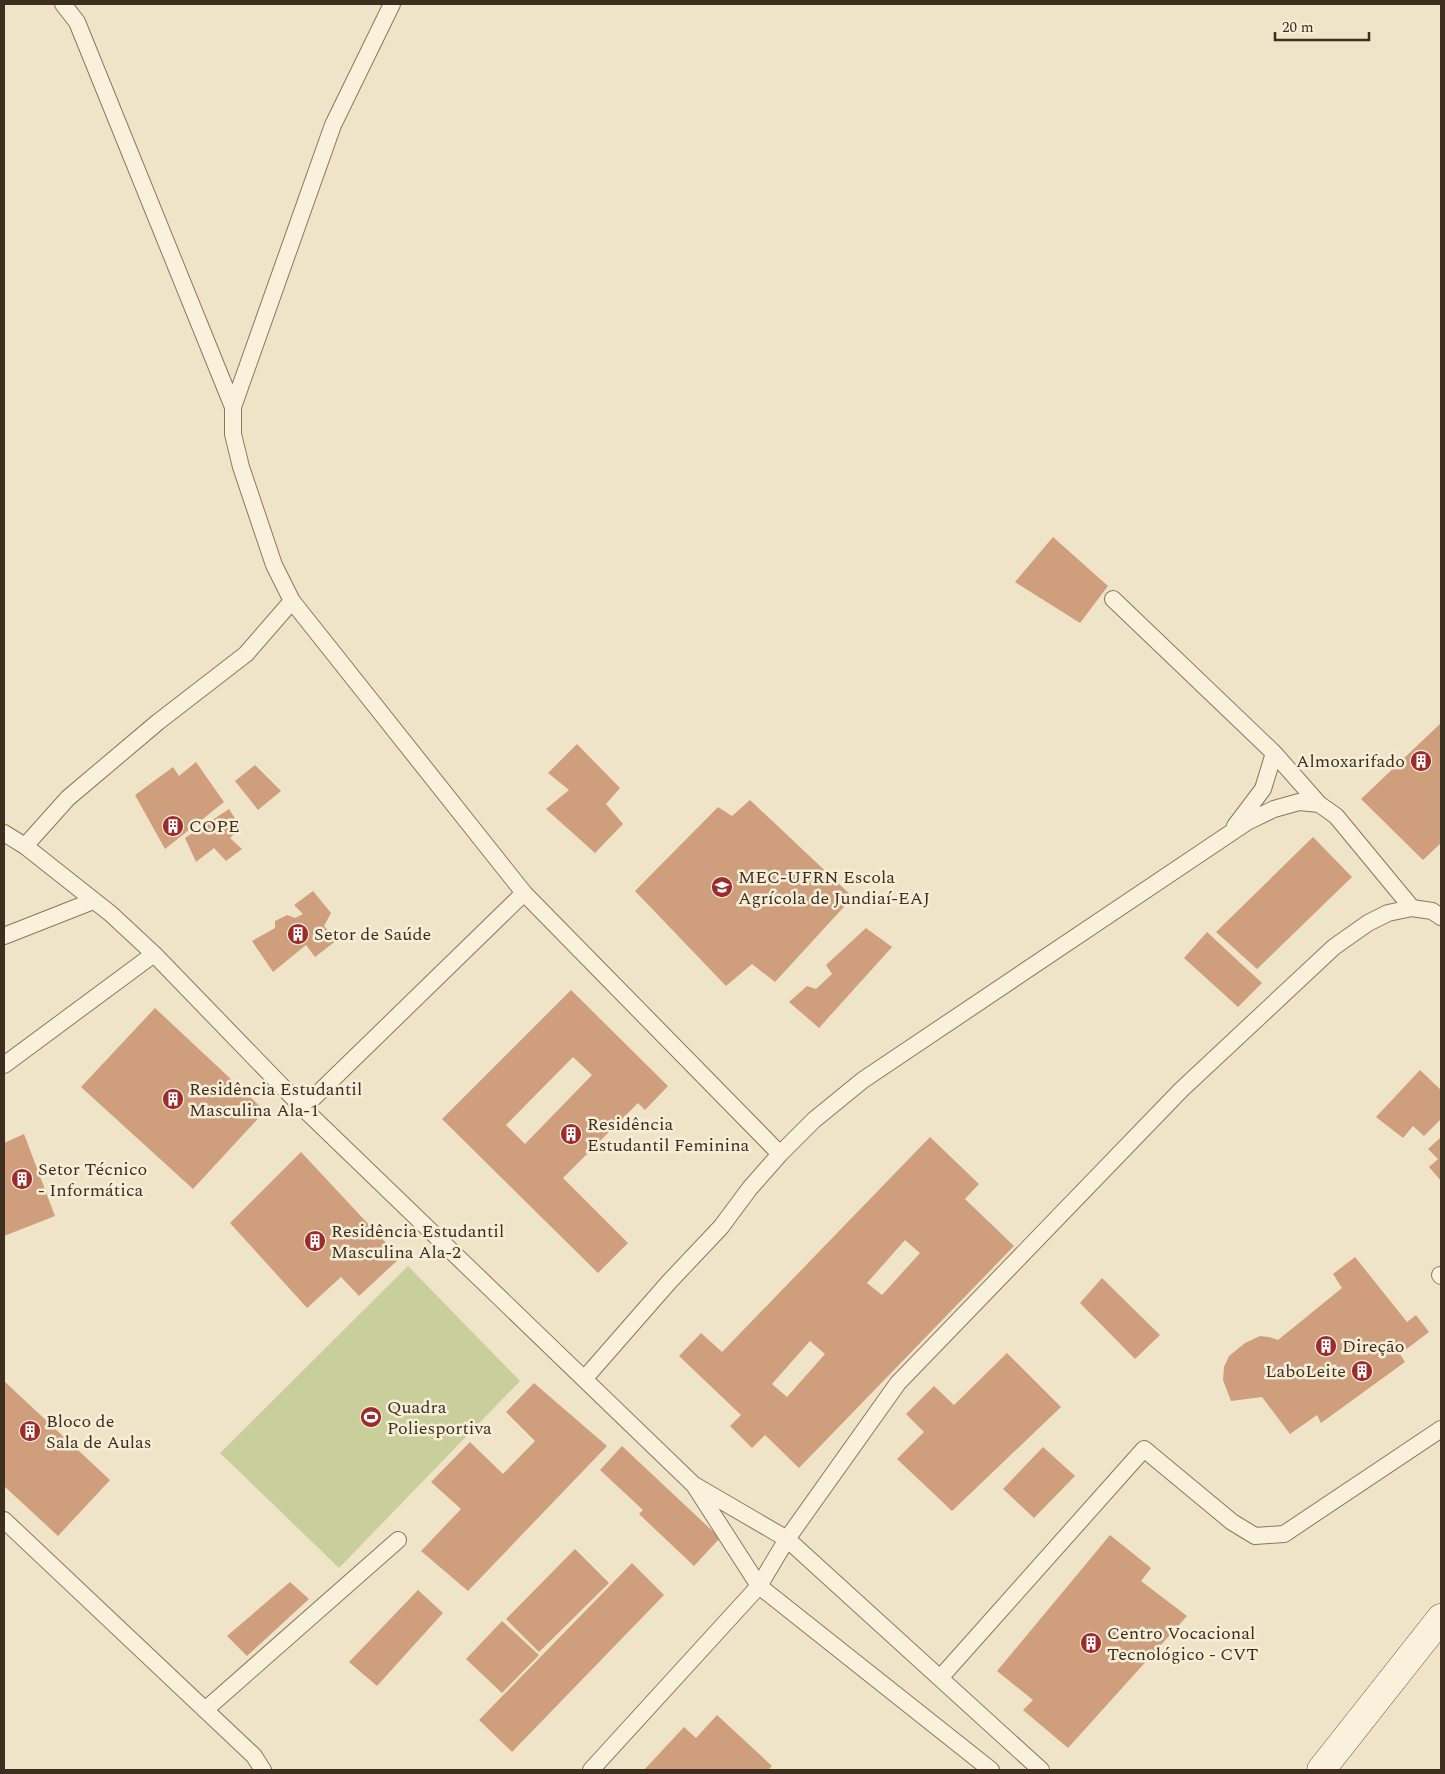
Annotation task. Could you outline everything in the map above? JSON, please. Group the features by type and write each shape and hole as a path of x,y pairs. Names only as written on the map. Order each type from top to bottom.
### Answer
{"main road":[{"path":"1321,1770 1441,1618"}],"lane":[{"path":"63,4 78,22 233,407"},
{"path":"392,4 333,125 233,407 233,434 241,467 274,565 292,602 524,893 780,1154"},
{"path":"1113,599 1274,753 1319,804 1336,816 1412,908"},
{"path":"25,846 68,798 158,722 246,654 292,602"},
{"path":"1230,833 1263,789 1274,753"},
{"path":"585,1378 669,1282 721,1227 750,1188 780,1154 814,1120 863,1080 1247,822 1274,809 1299,802 1319,804"},
{"path":"4,833 25,846 94,900 154,954 303,1108 694,1485 759,1586 991,1770"},
{"path":"303,1108 524,893"},
{"path":"4,936 94,900"},
{"path":"591,1770 759,1586 787,1538 898,1383 1181,1090 1334,947 1368,923 1388,913 1412,908 1432,911 1441,917"},
{"path":"4,1065 154,954"},
{"path":"940,1678 1144,1449 1232,1522 1255,1536 1284,1534 1441,1429"},
{"path":"694,1485 787,1538 1041,1770"},
{"path":"4,1520 254,1756 263,1770"},
{"path":"205,1710 398,1540"}],"green space":[{"name":"Quadra Poliesportiva","path":"408,1266 520,1381 339,1568 220,1453"}],"building":[{"path":"1053,537 1108,586 1080,623 1015,582"},
{"name":"Almoxarifado","path":"1441,723 1441,843 1423,860 1361,799"},
{"path":"577,744 620,788 606,804 623,824 595,853 546,809 569,790 548,773"},
{"name":"COPE","path":"196,762 224,802 165,849 135,795 173,767 179,776"},
{"path":"255,765 281,791 258,810 235,781"},
{"path":"750,800 853,897 775,982 752,964 726,986 635,891 718,807 732,816"},
{"path":"229,809 241,828 230,838 242,849 226,861 214,848 196,862 185,838"},
{"path":"1313,837 1352,877 1257,969 1216,932"},
{"name":"Setor de Saúde","path":"313,891 331,913 324,926 337,940 315,957 306,945 273,972 252,941 275,928 275,921 287,915 295,918 303,914 294,905"},
{"path":"866,928 892,947 819,1028 789,1002 807,986 816,989 832,974 826,965"},
{"path":"1207,932 1262,983 1238,1007 1184,958"},
{"name":"Residência Estudantil Feminina","path":"571,990 668,1086 645,1110 638,1103 563,1178 628,1243 598,1273 442,1119","holes":["573,1057 592,1075 525,1144 506,1125"]},
{"name":"Residência Estudantil Masculina Ala-1","path":"155,1008 265,1111 193,1189 81,1087"},
{"path":"1420,1070 1441,1090 1441,1119 1424,1136 1413,1126 1403,1138 1376,1117"},
{"name":"Setor Técnico - Informática","path":"24,1134 55,1216 4,1236 4,1143"},
{"path":"930,1137 979,1184 965,1199 1014,1246 799,1468 765,1435 752,1448 730,1426 741,1415 679,1356 701,1333 722,1352","holes":["905,1240 920,1253 882,1295 867,1283","810,1341 825,1354 787,1397 772,1384"]},
{"path":"1440,1138 1441,1181 1429,1167 1438,1159 1428,1149"},
{"name":"Residência Estudantil Masculina Ala-2","path":"301,1152 400,1258 359,1296 341,1277 307,1308 230,1223"},
{"name":"Direção","path":"1355,1257 1407,1322 1416,1315 1429,1332 1400,1354 1405,1362 1321,1423 1317,1415 1290,1434 1262,1397 1231,1401 1223,1380 1224,1367 1229,1356 1245,1343 1260,1336 1278,1340 1342,1288 1333,1274"},
{"path":"1102,1278 1160,1335 1135,1359 1080,1303"},
{"path":"1007,1353 1061,1407 952,1511 897,1459 924,1432 906,1414 934,1386 954,1405"},
{"name":"Bloco de Sala de Aulas","path":"4,1381 110,1480 58,1536 4,1486"},
{"path":"534,1383 607,1446 468,1591 421,1551 461,1509 431,1482 470,1442 503,1474 535,1441 506,1412"},
{"path":"622,1446 720,1538 694,1566 639,1514 643,1510 600,1470"},
{"path":"1043,1447 1075,1476 1034,1518 1003,1489"},
{"name":"Centro Vocacional Tecnológico - CVT","path":"1110,1535 1151,1568 1141,1581 1187,1616 1068,1748 1023,1710 1033,1700 997,1671"},
{"path":"575,1549 609,1583 539,1652 506,1619"},
{"path":"632,1563 664,1595 512,1752 479,1720"},
{"path":"290,1582 309,1599 247,1656 227,1636"},
{"path":"418,1590 443,1613 377,1686 349,1662"},
{"path":"502,1621 539,1655 502,1693 466,1659"},
{"path":"717,1715 772,1766 768,1770 644,1770 684,1727 696,1738"}],"place":[{"name":"Almoxarifado","path":"1421,761"},
{"name":"COPE","path":"173,826"},
{"name":"MEC-UFRN Escola Agrícola de Jundiaí-EAJ","path":"722,887"},
{"name":"Setor de Saúde","path":"298,934"},
{"name":"Residência Estudantil Masculina Ala-1","path":"173,1099"},
{"name":"Residência Estudantil Feminina","path":"571,1134"},
{"name":"Setor Técnico - Informática","path":"22,1179"},
{"name":"Residência Estudantil Masculina Ala-2","path":"315,1241"},
{"name":"Direção","path":"1326,1346"},
{"name":"LaboLeite","path":"1362,1371"},
{"name":"Quadra Poliesportiva","path":"371,1417"},
{"name":"Bloco de Sala de Aulas","path":"30,1431"},
{"name":"Centro Vocacional Tecnológico - CVT","path":"1091,1643"}]}
